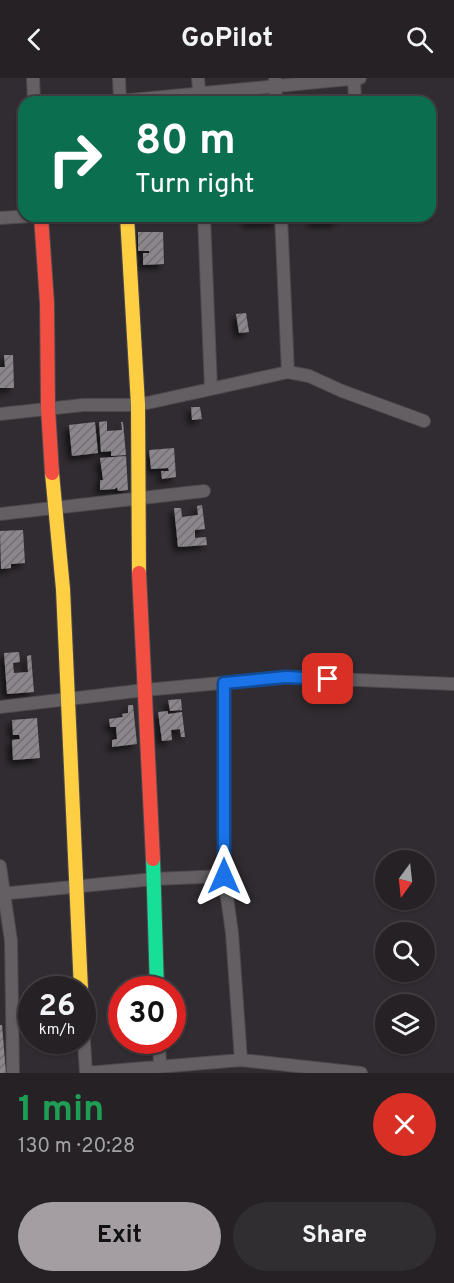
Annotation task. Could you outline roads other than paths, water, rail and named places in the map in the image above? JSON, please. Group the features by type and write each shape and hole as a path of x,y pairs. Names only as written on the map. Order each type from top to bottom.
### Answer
{"street":[{"path":"33,78 34,96"},
{"path":"119,78 120,96"},
{"path":"198,78 199,96"},
{"path":"354,78 355,96"},
{"path":"204,96 275,82 360,78"},
{"path":"0,218 18,217"},
{"path":"40,222 54,507 63,589 80,976"},
{"path":"128,222 138,405 138,497 157,976"},
{"path":"204,222 211,389"},
{"path":"281,222 288,372"},
{"path":"0,414 83,405 138,405 288,372 309,376 342,391 424,421"},
{"path":"0,514 204,490"},
{"path":"0,707 286,677 454,684"},
{"path":"224,683 224,876 232,933 241,1060"},
{"path":"0,866 2,894 11,941 13,1073"},
{"path":"2,894 154,879 224,876"},
{"path":"85,1054 86,1073 241,1060 361,1073"},
{"path":"160,1054 160,1066"}]}
